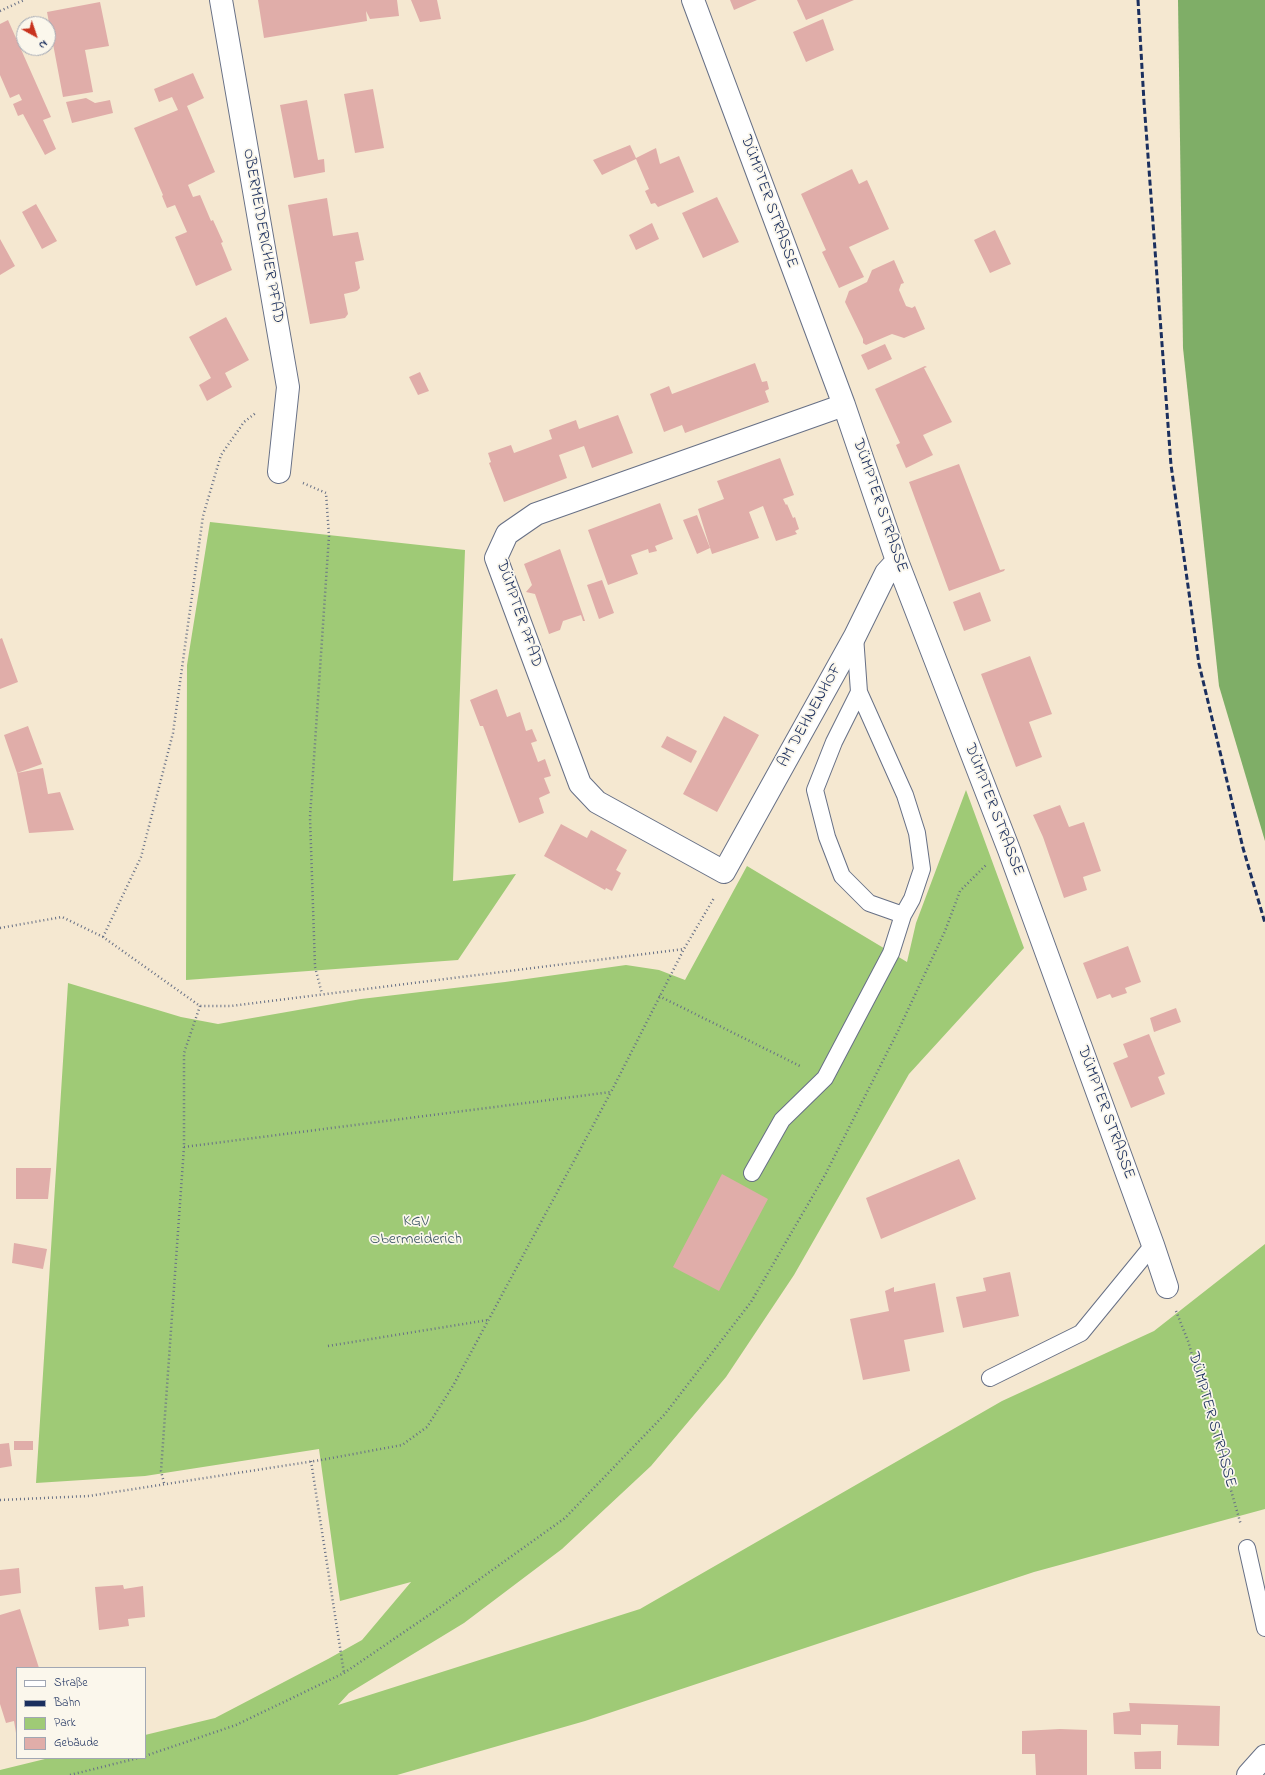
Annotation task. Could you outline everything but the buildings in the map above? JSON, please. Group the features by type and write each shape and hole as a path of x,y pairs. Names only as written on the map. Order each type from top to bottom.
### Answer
{"street":[{"name":"OBERMEIDERICHER PFAD","path":"221,0 288,386 279,472"},
{"name":"DÜMPTER STRASSE","path":"693,0 844,405 897,561 1009,850 1167,1287"},
{"name":"DÜMPTER PFAD","path":"724,872 597,802 580,784 496,558 507,534 536,514 844,405"},
{"name":"AM DEHNENHOF","path":"724,872 855,636 886,573 897,561"},
{"path":"1248,1775 1265,1756"}],"lane":[{"path":"752,1173 782,1120 824,1078 891,953 903,915 912,900 922,869 917,833 906,795 859,692 855,636"},
{"path":"859,692 834,742 816,790 827,837 842,876 869,903 903,915"},
{"path":"990,1378 1081,1333 1153,1245"},
{"path":"1247,1548 1265,1628"}],"path":[{"path":"0,11 24,0"},
{"path":"103,937 141,856 173,733 203,516 221,456 244,422 288,386"},
{"path":"279,472 326,493 329,536 310,817 315,967 322,994"},
{"path":"146,1756 236,1725 344,1673 435,1611 565,1518 665,1414 751,1302 825,1175 898,1031 945,931 960,891 984,866 1009,850"},
{"path":"0,1500 89,1496 311,1461 402,1445 427,1427 454,1384 611,1092 684,948 719,890 724,872"},
{"path":"0,928 62,917 103,937 200,1006 231,1006 684,948"},
{"path":"660,996 824,1078"},
{"path":"164,1484 161,1471 184,1147 184,1053 200,1006"},
{"path":"184,1147 611,1092"},
{"name":"DÜMPTER STRASSE","path":"1167,1287 1188,1341 1247,1548"},
{"path":"328,1346 488,1320"},
{"path":"311,1461 344,1673"},
{"path":"70,1775 134,1759"}],"green space":[{"path":"1178,0 1265,0 1265,841 1219,686 1183,348"},
{"path":"210,522 465,550 453,881 516,874 458,960 186,980 187,665"},
{"name":"KGV Obermeiderich","path":"966,790 1024,948 909,1074 794,1275 726,1377 651,1466 562,1549 464,1623 349,1693 338,1705 640,1609 1002,1401 1154,1331 1265,1244 1265,1509 1034,1572 585,1721 397,1775 0,1775 0,1770 45,1759 146,1759 146,1735 215,1718 362,1640 411,1582 340,1601 319,1449 145,1476 36,1483 68,983 181,1017 218,1024 361,999 505,982 626,965 659,970 685,980 747,866 907,962 916,923"}],"railway":[{"path":"1138,0 1144,102 1171,465 1199,664 1243,848 1265,923"}]}
